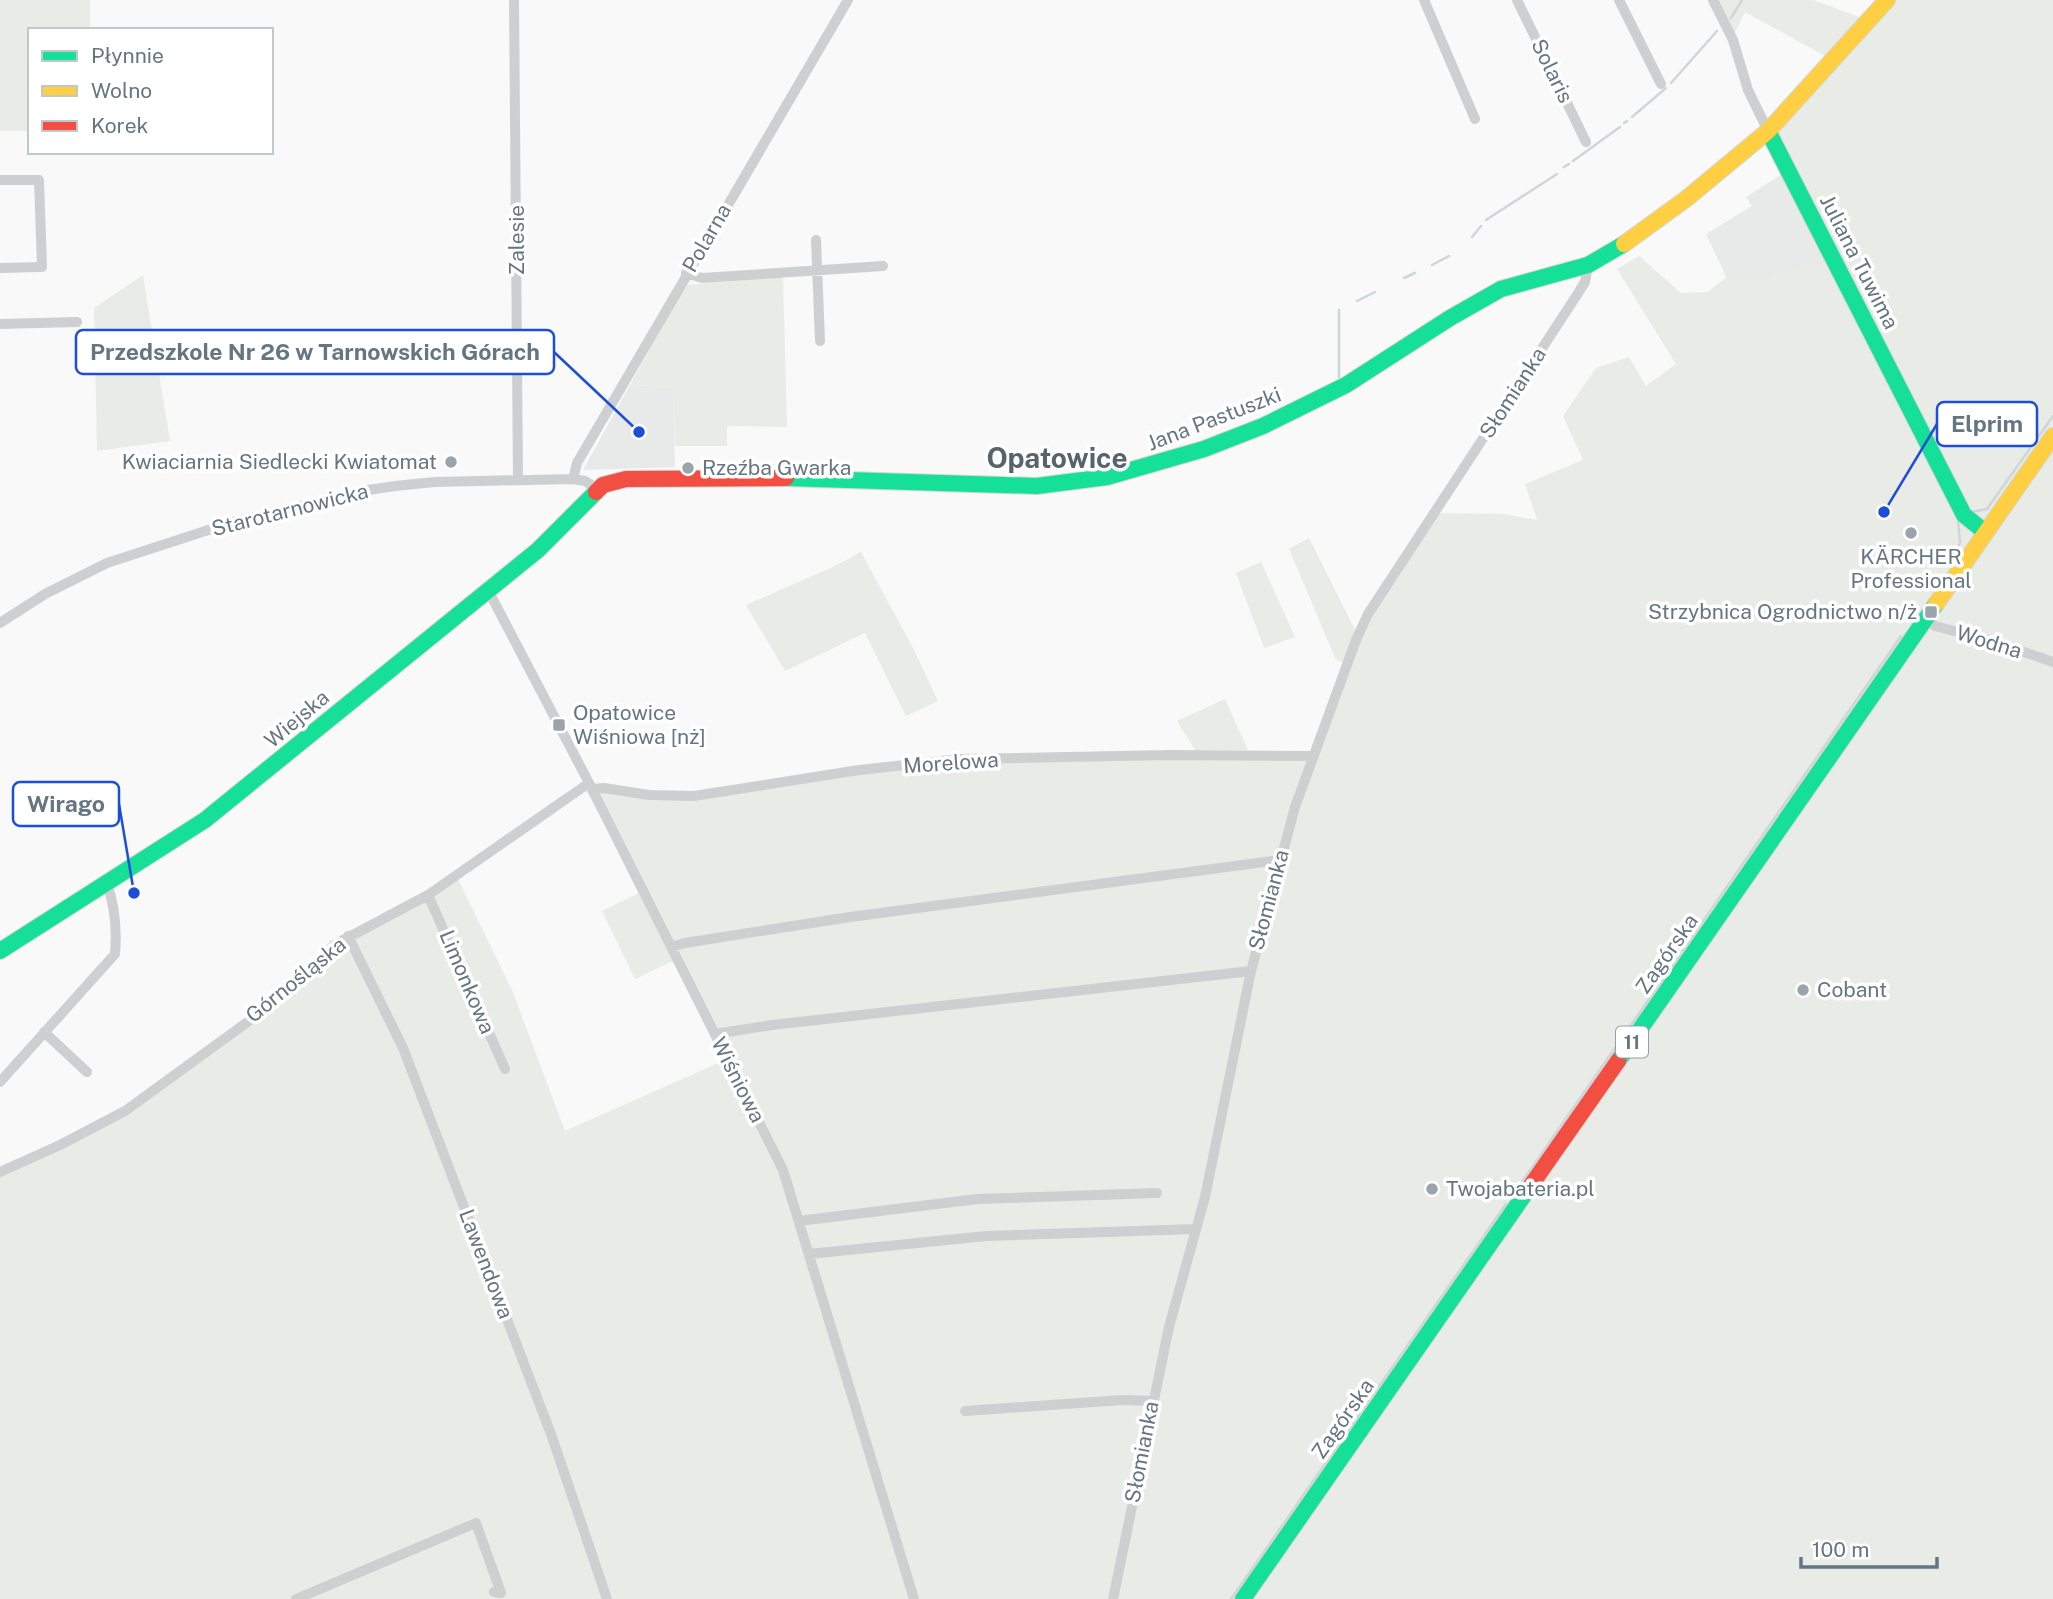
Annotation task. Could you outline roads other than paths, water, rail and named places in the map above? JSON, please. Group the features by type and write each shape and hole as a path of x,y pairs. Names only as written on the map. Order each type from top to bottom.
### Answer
{"main road":[{"name":"Jana Pastuszki","path":"598,489 618,480 650,478 752,477 1014,486 1074,483 1107,477 1204,449 1263,426 1346,385 1492,293 1522,282 1588,265 1610,254 1686,199 1768,131 1886,0"},
{"name":"Juliana Tuwima","path":"1768,131 1964,515 1985,532"},
{"name":"Zagórska","path":"1243,1599 2053,436"},
{"name":"Wiejska","path":"0,951 205,820 557,534 598,489"}],"street":[{"name":"Zalesie","path":"514,0 518,480"},
{"name":"Polarna","path":"573,479 576,463 848,0"},
{"path":"1424,0 1475,118"},
{"name":"Solaris","path":"1517,0 1586,142"},
{"path":"1619,0 1661,84"},
{"name":"Juliana Tuwima","path":"1713,0 1733,40 1748,90 1768,131"},
{"path":"0,180 39,180 42,267 0,268"},
{"path":"816,240 820,341"},
{"path":"687,272 702,278 883,265"},
{"name":"Słomianka","path":"1113,1599 1168,1327 1206,1197 1251,971 1279,860 1313,756 1356,640 1373,605 1575,298 1585,282 1588,265"},
{"path":"0,324 77,322"},
{"name":"Starotarnowicka","path":"0,623 45,594 107,563 236,522 381,488 435,482 573,479 585,481 598,489"},
{"name":"Wiśniowa","path":"488,590 783,1170 914,1599"},
{"name":"Wodna","path":"1926,620 1935,626 1993,641 2053,662"},
{"name":"Morelowa","path":"590,786 649,796 694,796 859,770 960,759 1170,755 1313,756"},
{"name":"Górnośląska","path":"0,1172 125,1111 275,1002 334,945 428,895 590,786"},
{"path":"671,947 850,917 1279,860"},
{"path":"0,1082 115,954 117,932 107,884"},
{"name":"Limonkowa","path":"428,895 505,1069"},
{"name":"Lawendowa","path":"348,936 403,1048 551,1434 607,1599"},
{"path":"715,1034 772,1025 1251,971"},
{"path":"44,1032 87,1072"},
{"path":"799,1222 977,1199 1157,1193"},
{"path":"809,1254 986,1236 1196,1229"},
{"path":"965,1411 1122,1400 1153,1401"},
{"path":"296,1599 476,1523 494,1595"}],"waterway":[{"path":"1731,18 1742,0"},
{"path":"1671,83 1717,31"},
{"path":"1632,117 1666,88"},
{"path":"1573,161 1620,127"},
{"path":"1564,167 1569,164"},
{"path":"1486,220 1557,174"},
{"path":"1472,237 1481,226"},
{"path":"1432,265 1449,256"},
{"path":"1404,278 1415,273"},
{"path":"1357,301 1375,292"},
{"path":"1339,310 1339,377"},
{"path":"1971,512 1987,509 2053,416"},
{"path":"1951,564 1960,543 1958,518"},
{"path":"1517,1189 1901,636"},
{"path":"1231,1599 1506,1204"}],"place":[{"name":"Przedszkole Nr 26 w Tarnowskich Górach","path":"639,432"},
{"name":"Kwiaciarnia Siedlecki Kwiatomat","path":"451,462"},
{"name":"Rzeźba Gwarka","path":"688,468"},
{"name":"Elprim","path":"1884,512"},
{"name":"KÄRCHER Professional","path":"1911,533"},
{"name":"Strzybnica Ogrodnictwo n/ż","path":"1931,612"},
{"name":"Opatowice Wiśniowa [nż]","path":"559,725"},
{"name":"Wirago","path":"134,893"},
{"name":"Cobant","path":"1803,990"},
{"name":"Twojabateria.pl","path":"1432,1189"}],"district":[{"name":"Opatowice","path":"1057,458"}]}
